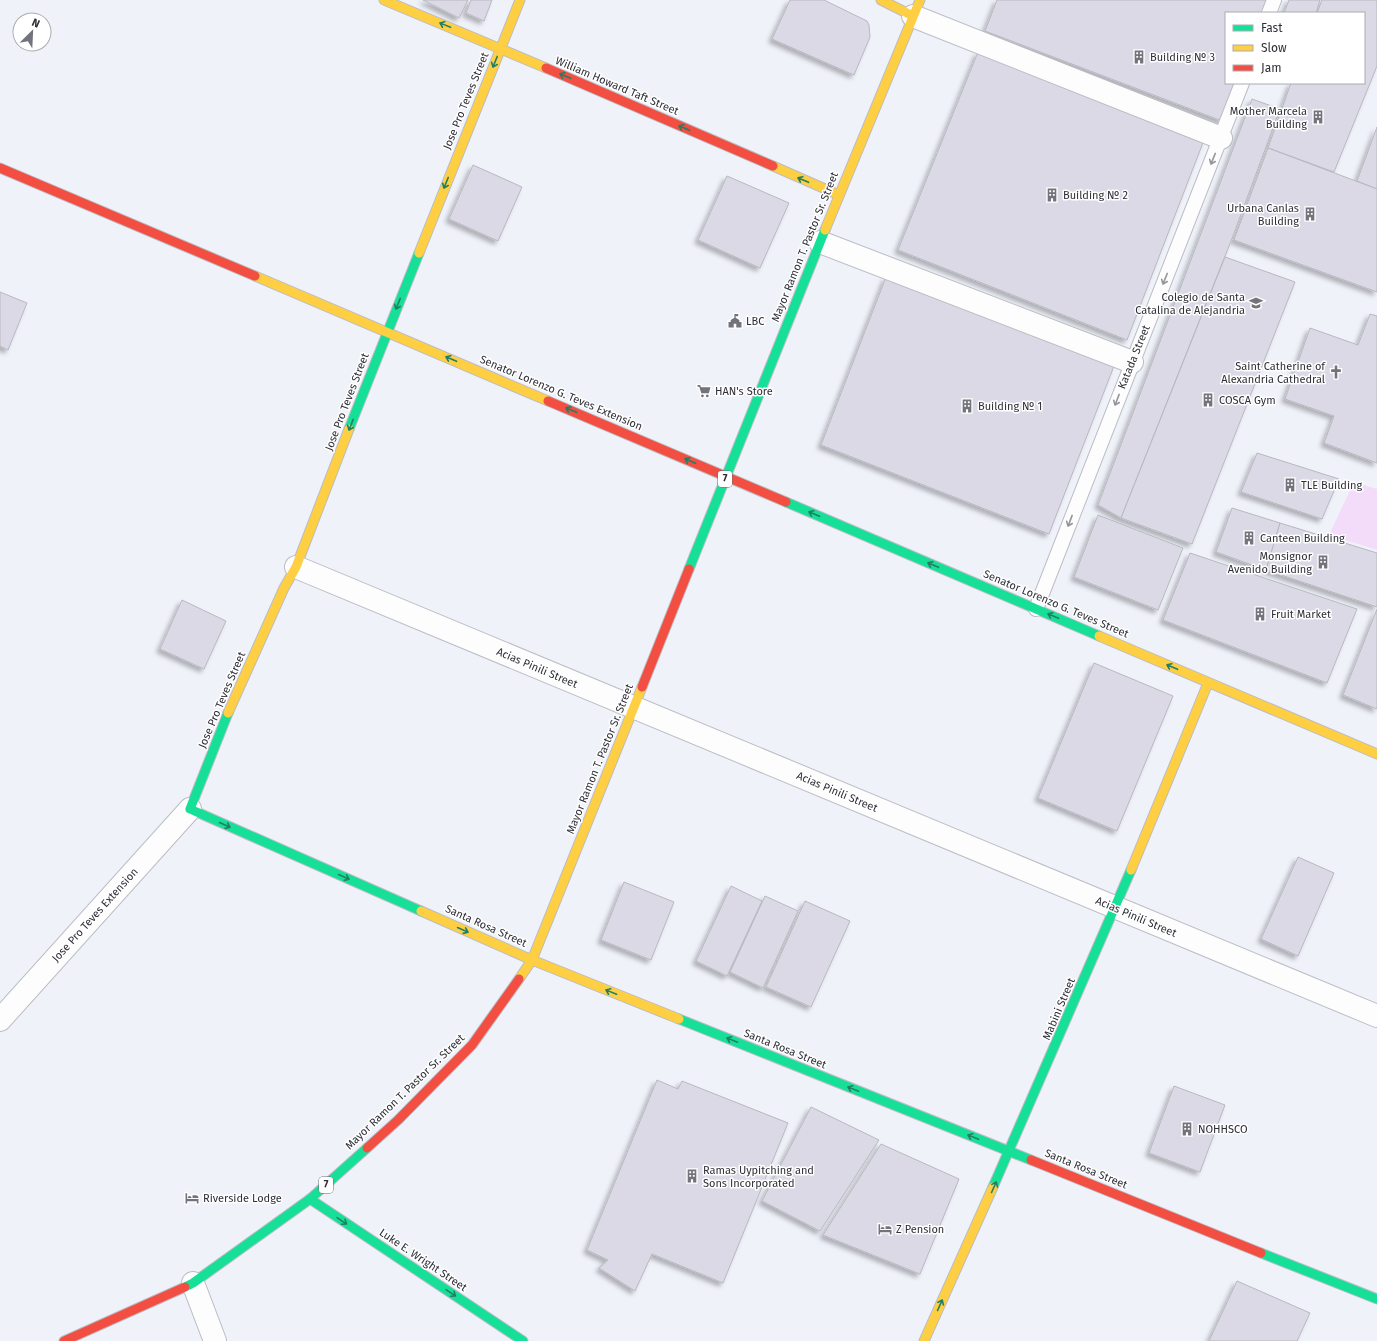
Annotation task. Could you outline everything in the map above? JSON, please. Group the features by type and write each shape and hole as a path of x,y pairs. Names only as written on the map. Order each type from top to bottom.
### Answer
{"street":[{"name":"William Howard Taft Street","path":"384,0 500,48 839,195"},
{"name":"Jose Pro Teves Street","path":"190,809 235,696 284,588 296,567 387,332 520,0"},
{"path":"881,0 916,8 1221,138"},
{"name":"Mayor Ramon T. Pastor Sr. Street","path":"64,1341 193,1283 310,1199 398,1120 472,1045 532,960 820,242 916,8"},
{"name":"Senator Lorenzo G. Teves Extension","path":"0,168 726,476"},
{"path":"820,242 1132,362"},
{"name":"Senator Lorenzo G. Teves Street","path":"726,476 1377,754"},
{"name":"Acias Pinili Street","path":"296,567 1377,1016"},
{"name":"Mabini Street","path":"924,1341 1010,1152 1115,908 1208,683"},
{"name":"Santa Rosa Street","path":"190,809 532,960 1377,1299"},
{"name":"Jose Pro Teves Extension","path":"0,1019 190,809"},
{"name":"Luke E. Wright Street","path":"310,1199 523,1341"},
{"path":"193,1283 216,1341"}],"lane":[{"path":"1269,12 1274,0"},
{"name":"Katada Street","path":"1036,609 1242,84"}],"shaded area":[{"path":"1354,482 1377,489 1377,550 1329,535"}],"building":[{"path":"423,0 468,0 459,18"},
{"path":"471,0 492,0 484,21 466,13"},
{"path":"790,0 824,0 867,21 869,25 870,37 854,75 772,39"},
{"name":"Building № 3","path":"997,0 1268,0 1263,12 1225,12 1225,84 1237,84 1222,121 985,31"},
{"path":"1289,0 1320,0 1316,12 1284,12"},
{"name":"Mother Marcela Building","path":"1322,0 1377,0 1377,66 1334,172 1268,148 1291,84 1365,84 1365,12 1317,12"},
{"name":"Building № 2","path":"978,52 1204,140 1127,340 898,250"},
{"path":"1252,99 1280,109 1233,236 1121,518 1098,505"},
{"path":"1377,127 1377,189 1357,181"},
{"name":"Urbana Canlas Building","path":"1268,148 1377,189 1377,292 1234,240"},
{"path":"473,165 522,187 498,241 449,219"},
{"path":"727,176 789,203 760,268 698,240"},
{"name":"COSCA Gym","path":"1225,257 1295,282 1192,544 1121,518"},
{"name":"Building № 1","path":"886,277 1114,366 1049,534 821,445"},
{"path":"0,292 27,303 8,350 0,346"},
{"name":"Saint Catherine of Alexandria Cathedral","path":"1370,314 1377,316 1377,463 1324,443 1334,416 1285,399 1310,328 1358,345"},
{"name":"TLE Building","path":"1257,453 1339,479 1322,519 1241,492"},
{"name":"Canteen Building","path":"1232,508 1280,523 1266,570 1216,552"},
{"path":"1098,515 1183,548 1158,610 1074,577"},
{"name":"Monsignor Avenido Building","path":"1280,523 1377,553 1377,607 1266,570"},
{"name":"Fruit Market","path":"1190,553 1357,609 1327,683 1163,620"},
{"path":"182,600 226,621 204,669 160,649"},
{"path":"1377,609 1377,709 1343,695"},
{"path":"1094,663 1173,696 1117,831 1038,798"},
{"path":"1298,857 1334,873 1298,956 1261,939"},
{"path":"624,882 674,902 651,960 601,940"},
{"path":"731,886 762,901 727,976 696,961"},
{"path":"765,896 798,911 763,988 730,972"},
{"path":"805,901 850,921 811,1007 766,987"},
{"name":"Ramas Uypitching and Sons Incorporated","path":"657,1080 678,1089 682,1081 788,1123 723,1283 652,1254 635,1291 599,1268 608,1260 587,1250"},
{"name":"NOHHSCO","path":"1174,1086 1225,1105 1200,1172 1149,1153"},
{"path":"811,1107 879,1140 820,1231 762,1201"},
{"path":"881,1144 959,1179 920,1274 823,1235"},
{"path":"1237,1281 1310,1313 1297,1341 1209,1341"}],"traffic: fast":[{"path":"689,569 825,230"},
{"path":"349,429 419,253"},
{"path":"786,502 1099,636"},
{"path":"228,713 190,809 421,911"},
{"path":"993,1187 1131,870"},
{"path":"679,1019 1031,1160"},
{"path":"185,1287 193,1283 310,1199 367,1148"},
{"path":"310,1199 523,1341"},
{"path":"1261,1253 1377,1299"}],"traffic: slow":[{"path":"384,0 546,68"},
{"path":"419,253 520,0"},
{"path":"881,0 913,16"},
{"path":"825,230 920,0"},
{"path":"773,166 839,195"},
{"path":"255,276 548,401"},
{"path":"228,713 284,588 296,567 349,429"},
{"path":"1099,636 1377,754"},
{"path":"1131,870 1208,683"},
{"path":"519,979 532,960 642,687"},
{"path":"421,911 532,960 679,1019"},
{"path":"924,1341 993,1187"}],"traffic: jam":[{"path":"546,68 773,166"},
{"path":"0,168 255,276"},
{"path":"548,401 786,502"},
{"path":"642,687 689,569"},
{"path":"367,1148 398,1120 472,1045 519,979"},
{"path":"1031,1160 1261,1253"},
{"path":"64,1341 185,1287"}],"place":[{"name":"Building № 3","path":"1139,57"},
{"name":"Mother Marcela Building","path":"1318,117"},
{"name":"Building № 2","path":"1052,195"},
{"name":"Urbana Canlas Building","path":"1310,214"},
{"name":"Colegio de Santa Catalina de Alejandria","path":"1256,303"},
{"name":"LBC","path":"735,321"},
{"name":"Saint Catherine of Alexandria Cathedral","path":"1336,372"},
{"name":"HAN's Store","path":"704,391"},
{"name":"COSCA Gym","path":"1208,400"},
{"name":"Building № 1","path":"967,406"},
{"name":"TLE Building","path":"1290,485"},
{"name":"Canteen Building","path":"1249,538"},
{"name":"Monsignor Avenido Building","path":"1323,562"},
{"name":"Fruit Market","path":"1260,614"},
{"name":"NOHHSCO","path":"1187,1129"},
{"name":"Ramas Uypitching and Sons Incorporated","path":"692,1176"},
{"name":"Riverside Lodge","path":"192,1198"},
{"name":"Z Pension","path":"885,1229"}]}
